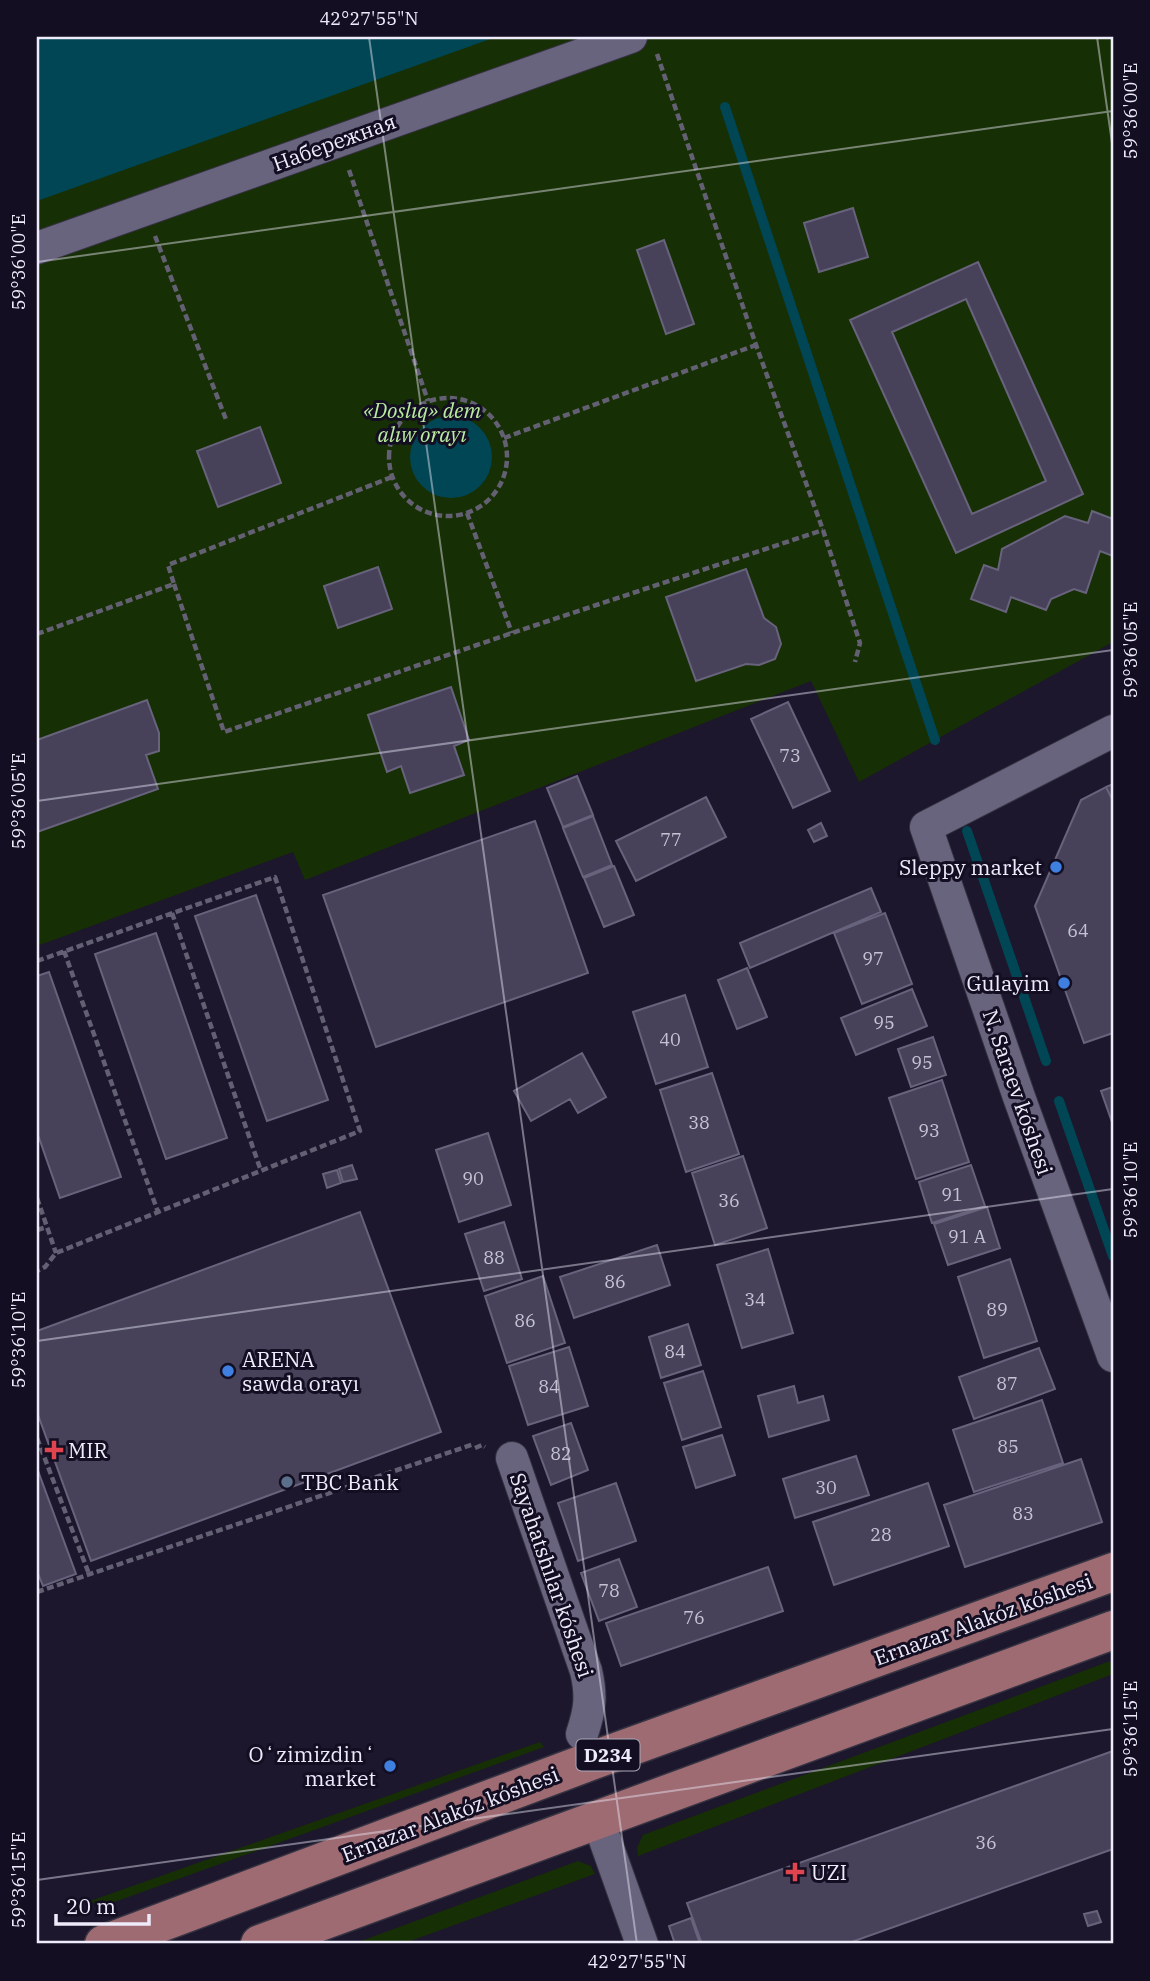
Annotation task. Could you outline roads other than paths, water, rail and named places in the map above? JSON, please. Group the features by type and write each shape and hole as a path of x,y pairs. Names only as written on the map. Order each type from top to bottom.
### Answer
{"main road":[{"name":"Ernazar Alakóz kóshesi","path":"104,1944 591,1760 1113,1572"},
{"path":"260,1944 1113,1630"}],"street":[{"name":"Набережная","path":"37,248 339,141 643,43"},
{"name":"N. Saraev kóshesi","path":"1113,731 926,827 1019,1097 1113,1356"},
{"name":"Sayahatshılar kóshesi","path":"512,1458 586,1671 591,1692 589,1715 582,1734"},
{"path":"598,1820 642,1944"}],"water":[{"path":"37,37 496,37 37,201"},
{"path":"451,416 467,419 480,428 489,441 492,457 489,473 480,486 467,495 451,498 435,495 422,486 413,473 410,457 413,441 422,428 435,419"}],"waterway":[{"path":"725,107 935,740"},
{"path":"967,831 1046,1061"},
{"path":"1059,1101 1113,1256"}],"place":[{"name":"Sleppy market","path":"1056,867"},
{"name":"Gulayim","path":"1064,983"},
{"name":"ARENA sawda orayı","path":"228,1371"},
{"name":"MIR","path":"54,1450"},
{"name":"TBC Bank","path":"287,1482"},
{"name":"Oʻzimizdinʻ market","path":"390,1766"},
{"name":"UZI","path":"795,1872"}],"park label":[{"name":"«Doslıq» dem alıw orayı","path":"422,422"}]}
